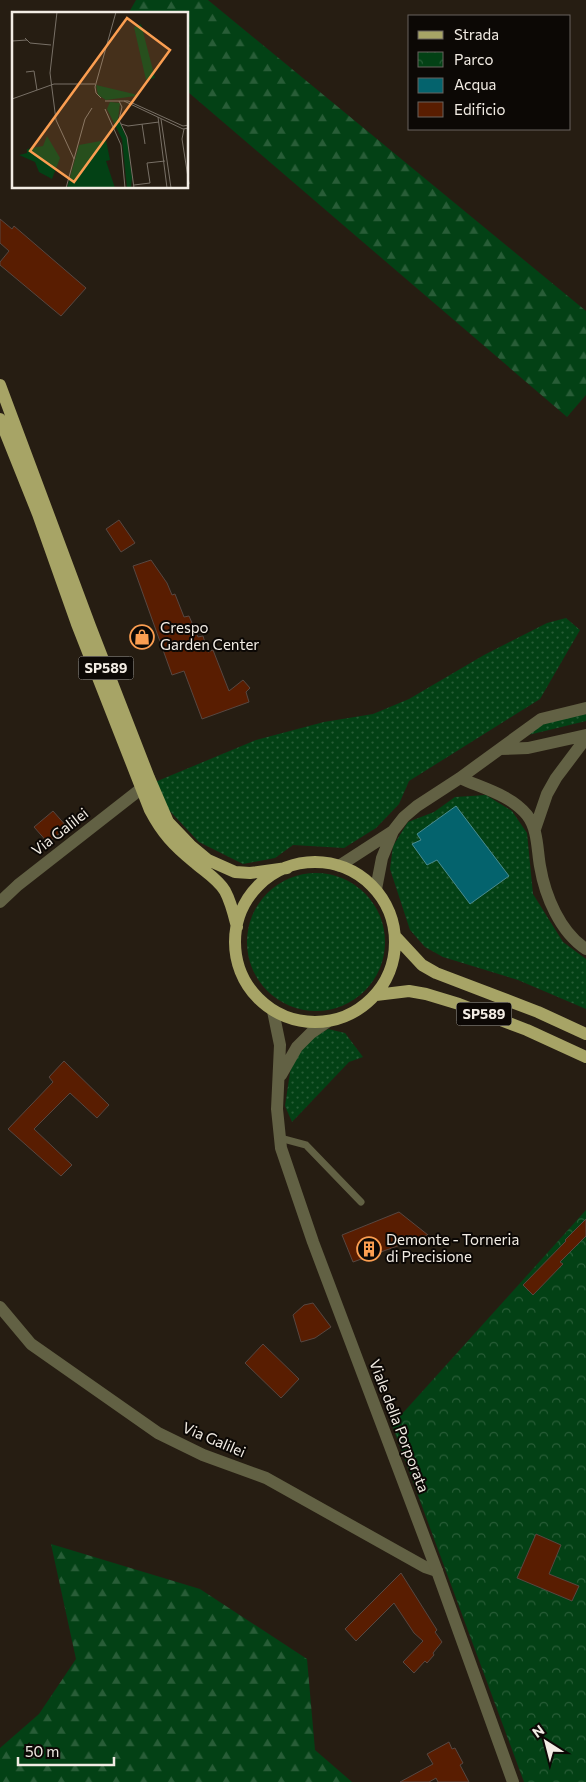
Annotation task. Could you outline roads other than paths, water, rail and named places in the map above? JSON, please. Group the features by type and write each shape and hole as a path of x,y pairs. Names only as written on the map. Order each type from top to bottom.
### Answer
{"main road":[{"name":"SP589","path":"0,385 90,626 168,822 190,845 208,860 235,872 250,873 313,863 339,866 359,875 376,889 390,912 396,937 394,958 387,978 376,995 362,1008 346,1017 327,1022 308,1022 290,1018 273,1011 255,995 242,975 236,951 237,927 244,907 255,890 271,876 287,868"},
{"name":"SP589","path":"0,419 38,514 77,624 158,825 169,840 224,889 237,927"},
{"name":"SP589","path":"396,937 422,965 436,974 538,1012 586,1034"},
{"name":"SP589","path":"376,995 409,991 426,994 527,1030 586,1057"}],"street":[{"path":"339,866 392,831 417,806 460,778 541,719 586,708"},
{"path":"500,749 528,748 586,735"},
{"path":"535,830 547,794 556,778 586,738"},
{"path":"460,778 503,796 517,805 527,816 535,830 540,869 552,908 565,929 586,948"},
{"name":"Via Galilei","path":"0,902 18,885 142,788"},
{"path":"376,889 382,858 392,831"},
{"name":"Viale della Porporata","path":"273,1011 280,1045 277,1109 281,1148 313,1242 514,1782"},
{"path":"280,1077 297,1047 311,1033 327,1022"},
{"name":"Via Galilei","path":"0,1307 31,1344 158,1433 203,1455 266,1478 425,1567 437,1571"}],"lane":[{"path":"280,1138 306,1145 361,1202"}],"water":[{"path":"456,806 509,876 470,904 437,860 427,865 412,844 421,840 417,834"}],"place":[{"name":"Crespo Garden Center","path":"142,637"},
{"name":"Demonte - Torneria di Precisione","path":"369,1249"}]}
